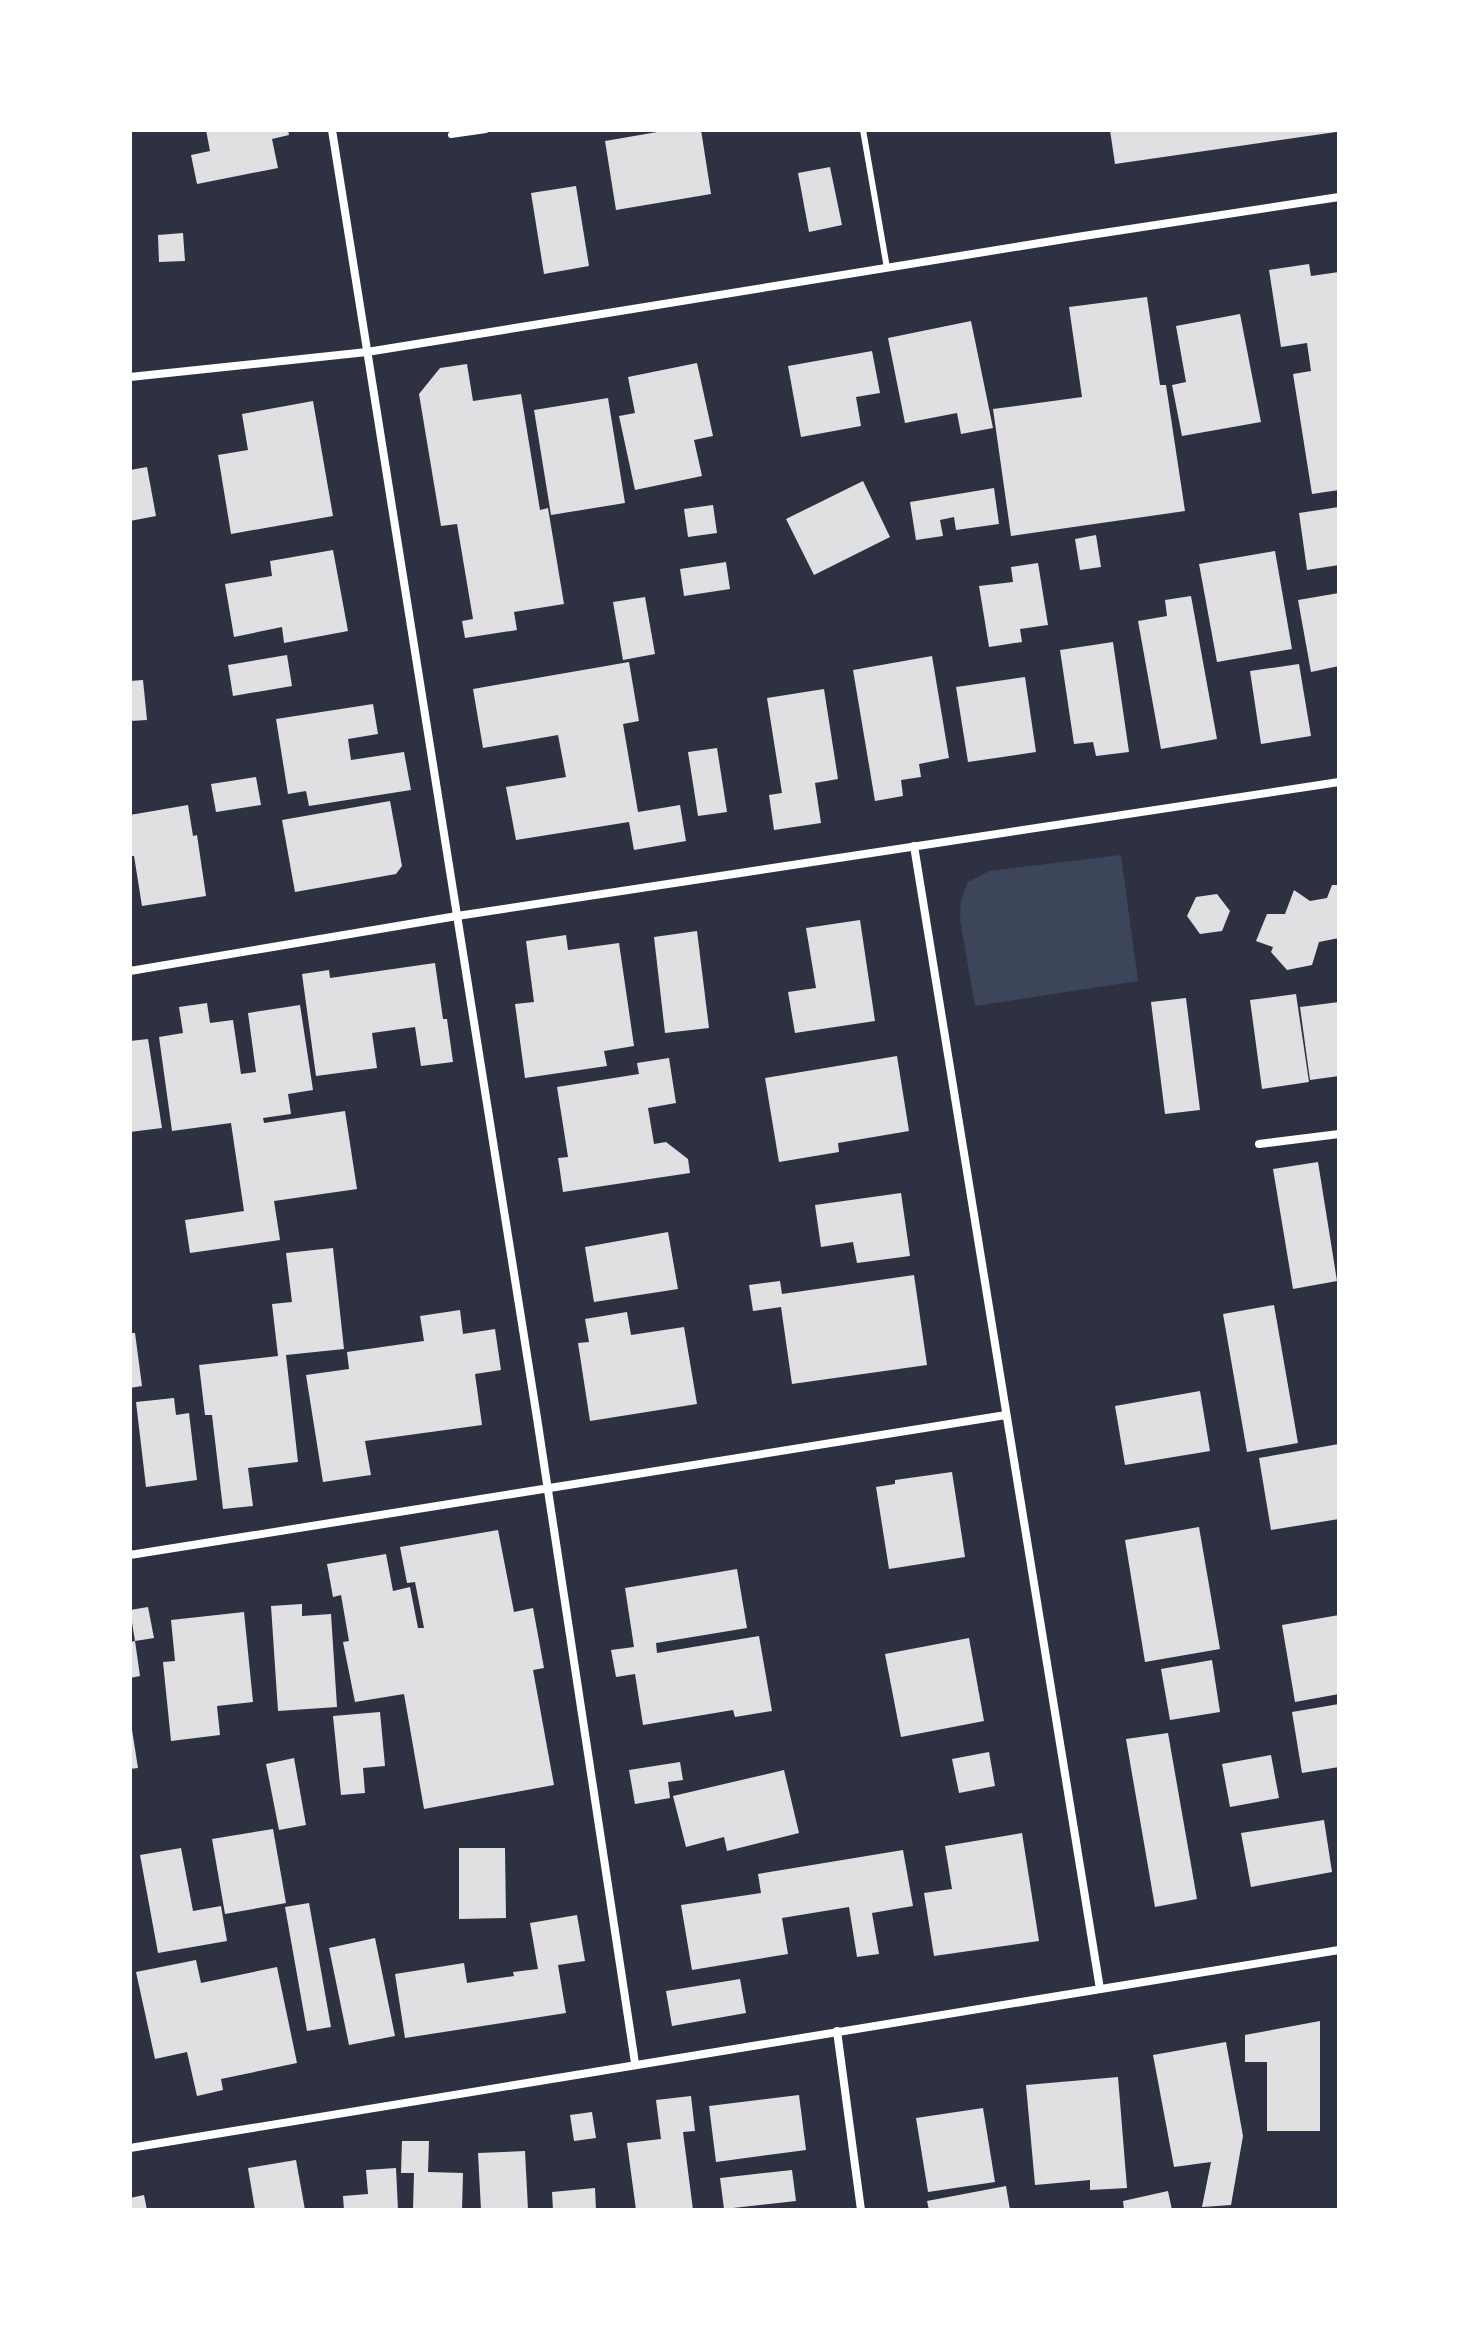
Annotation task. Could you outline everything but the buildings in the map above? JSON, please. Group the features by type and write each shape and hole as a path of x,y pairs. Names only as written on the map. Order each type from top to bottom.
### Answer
{"street":[{"path":"332,130 548,1488 635,2063"},
{"path":"130,377 367,352 1339,197"},
{"path":"130,971 457,916 1339,782"},
{"path":"914,846 1100,1989"},
{"path":"1259,1144 1339,1134"},
{"path":"130,1555 1006,1415"},
{"path":"130,2148 1339,1950"},
{"path":"837,2031 861,2210"}],"lane":[{"path":"451,135 486,130"},
{"path":"863,130 887,268"}],"shaded area":[{"path":"1121,855 1138,981 975,1006 960,920 961,900 968,882 989,871"}]}
